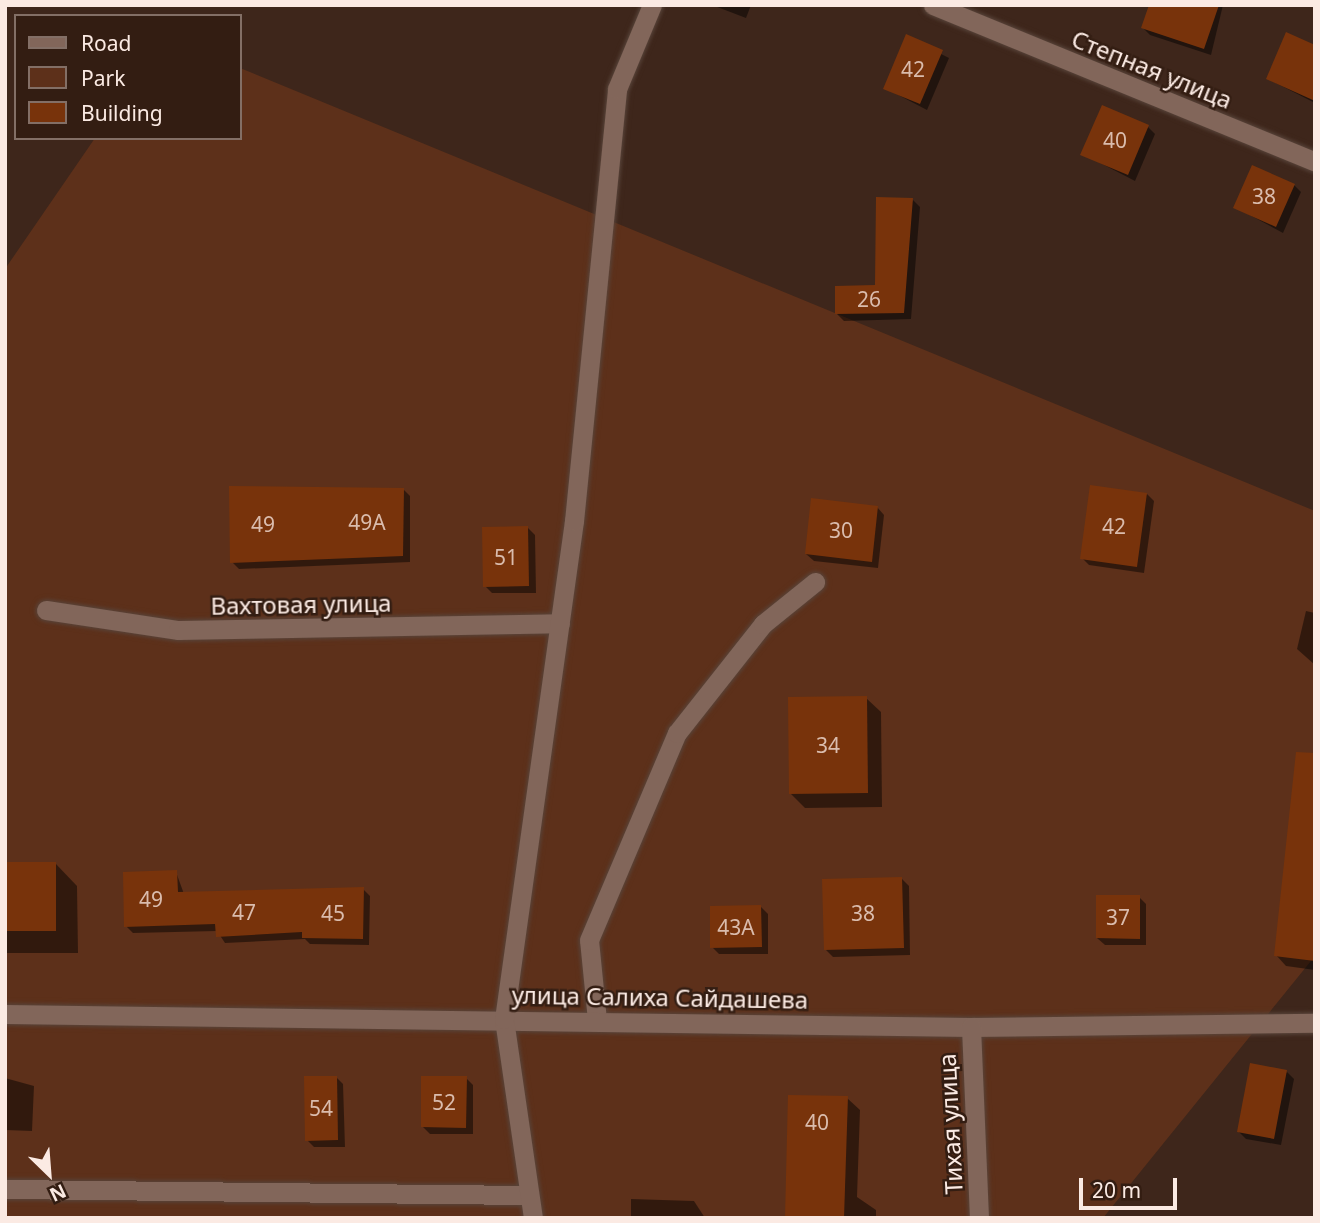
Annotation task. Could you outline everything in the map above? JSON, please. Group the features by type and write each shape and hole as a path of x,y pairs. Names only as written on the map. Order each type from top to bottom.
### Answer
{"street":[{"path":"533,1218 504,1019 559,623 617,89 652,5"},
{"name":"Степная улица","path":"933,5 1315,162"},
{"path":"597,1020 589,940 677,733 763,624 815,582"},
{"name":"Вахтовая улица","path":"46,610 178,630 559,623"},
{"name":"улица Салиха Сайдашева","path":"5,1014 971,1027 1315,1023"},
{"name":"Тихая улица","path":"971,1027 979,1218"},
{"path":"5,1189 529,1195"}],"green space":[{"path":"242,69 1315,511 1315,956 1103,1218 5,1218 5,269 94,140 242,140"}],"building":[{"path":"1149,5 1219,5 1204,49 1141,28"},
{"path":"1286,32 1315,45 1315,101 1266,79"},
{"path":"906,34 943,50 920,104 883,89"},
{"path":"1102,105 1149,125 1128,175 1080,155"},
{"path":"1252,165 1295,184 1276,227 1233,208"},
{"path":"876,197 913,198 904,313 835,314 835,286 875,285"},
{"path":"1090,485 1147,493 1137,567 1080,559"},
{"path":"229,486 404,488 403,556 230,563"},
{"path":"811,498 878,506 872,562 805,554"},
{"path":"528,526 529,586 483,587 482,527"},
{"path":"867,696 868,793 789,794 788,697"},
{"path":"1296,752 1315,753 1315,961 1274,956"},
{"path":"5,862 56,862 56,931 5,931"},
{"path":"177,870 178,892 364,887 363,939 302,938 302,932 216,937 215,924 124,927 123,872"},
{"path":"902,877 904,948 824,950 822,879"},
{"path":"1096,895 1140,895 1140,939 1096,938"},
{"path":"761,905 762,947 710,948 710,906"},
{"path":"1250,1063 1287,1070 1274,1139 1237,1132"},
{"path":"304,1076 337,1076 338,1140 305,1141"},
{"path":"421,1076 467,1076 466,1128 421,1127"},
{"path":"788,1095 848,1096 844,1218 785,1218"}]}
